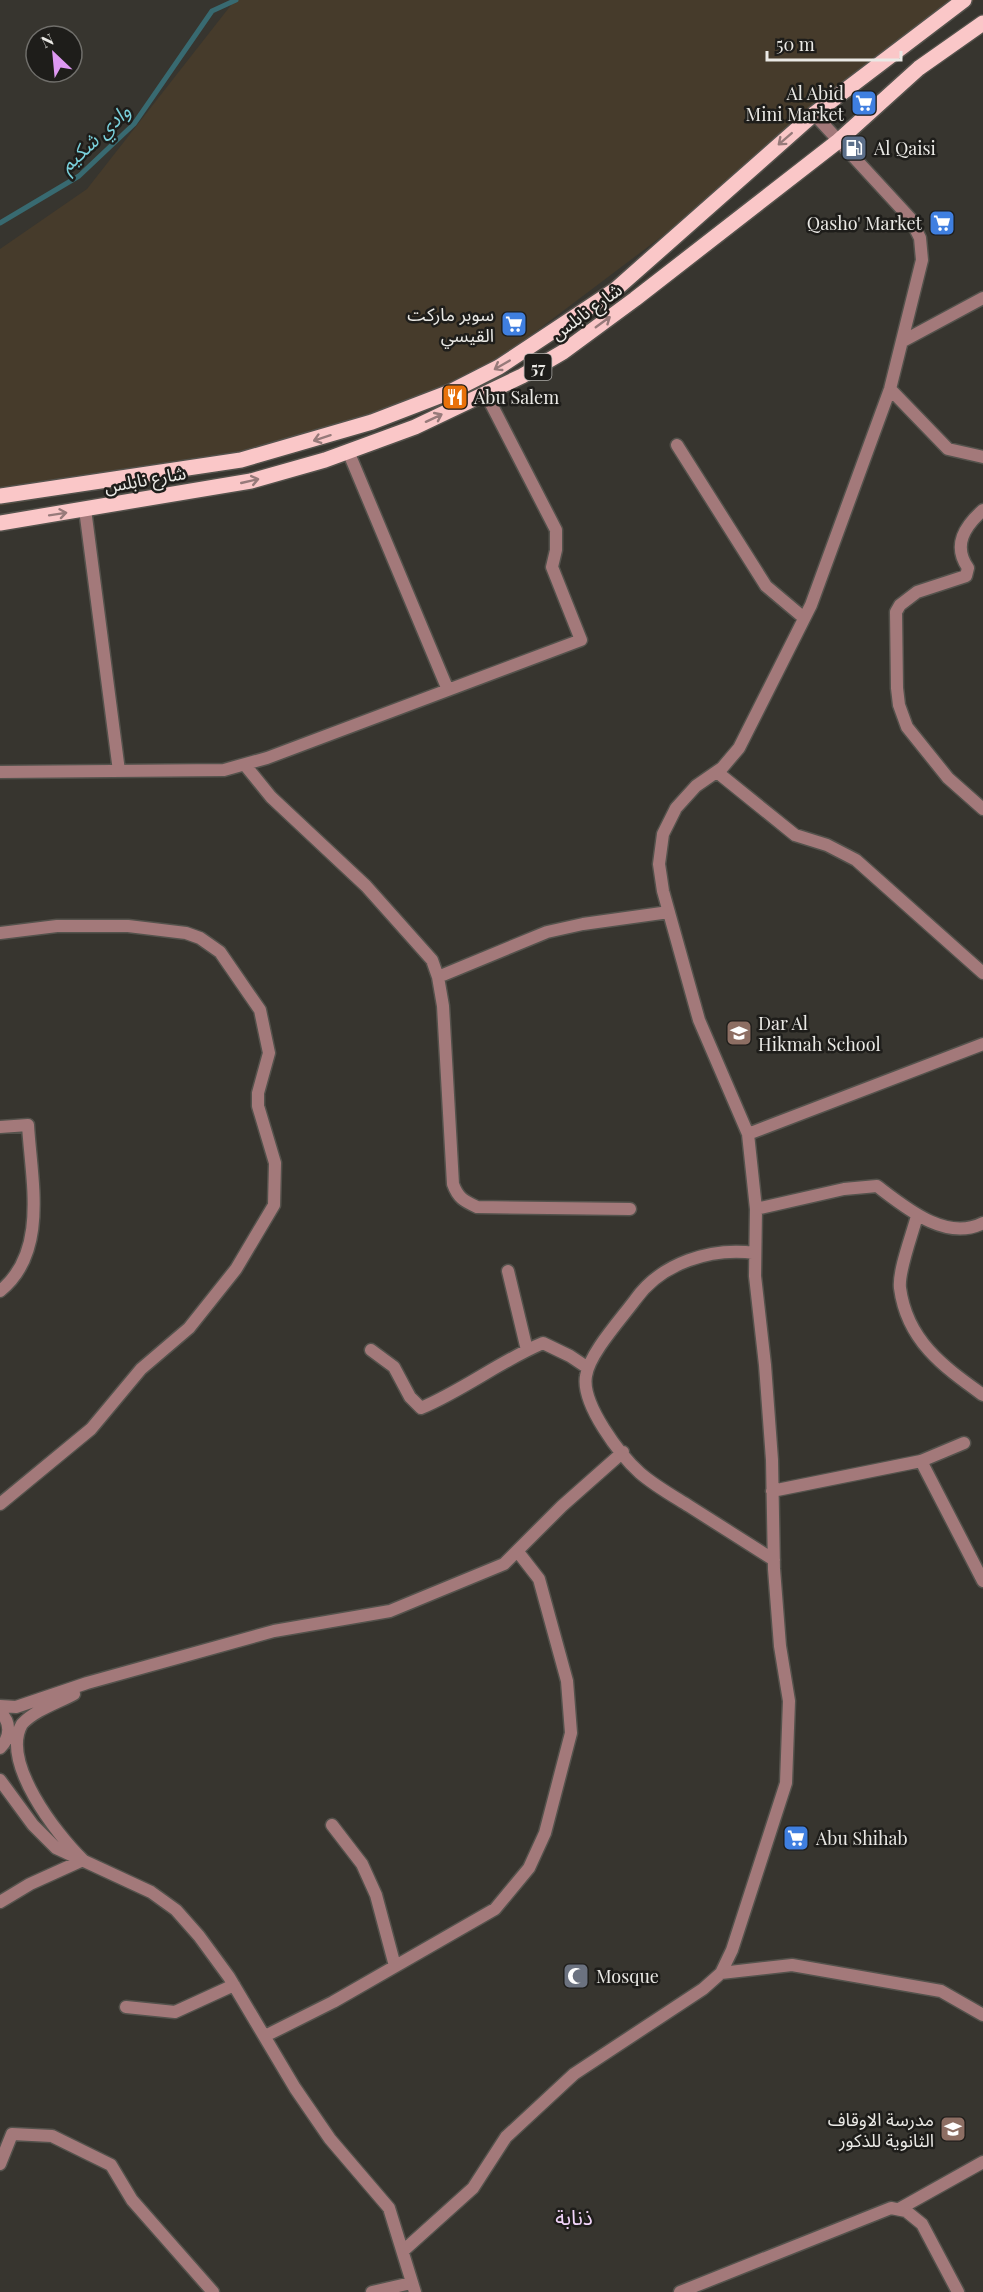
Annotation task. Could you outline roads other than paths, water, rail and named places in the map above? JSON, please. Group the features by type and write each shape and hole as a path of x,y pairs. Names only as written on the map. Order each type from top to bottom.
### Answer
{"main road":[{"name":"شارع نابلس","path":"0,496 241,460 362,425 450,392 509,361 615,290 814,114 963,0"},
{"name":"شارع نابلس","path":"0,523 251,481 348,451 415,427 486,394 563,352 837,142 919,68 983,23"}],"street":[{"path":"402,2250 473,2188 506,2137 574,2074 703,1989 721,1972 732,1950 786,1783 789,1701 780,1646 772,1491 755,1253 756,1209 748,1134 699,1020 669,912 659,864 663,834 676,808 685,796 717,772 739,748 804,618 890,389 922,260 920,238 905,212 837,142 814,114"},
{"path":"903,341 983,298"},
{"path":"890,389 948,449 983,457"},
{"path":"0,772 224,770 245,765 581,640 552,567 556,550 556,530 486,394"},
{"path":"677,445 766,586 804,618"},
{"path":"348,451 448,690"},
{"path":"85,509 119,771"},
{"path":"983,510 969,522 959,547 961,558 968,568 966,576 917,592 906,598 896,612 897,688 903,719 948,778 983,809"},
{"path":"245,765 271,797 366,886 432,960 438,977 442,1006 453,1184 456,1194 463,1201 477,1207 630,1209"},
{"path":"717,772 795,835 826,845 856,860 983,973"},
{"path":"438,977 547,932 583,924 669,912"},
{"path":"0,933 57,926 128,926 186,933 200,938 220,952 260,1010 269,1053 258,1093 258,1106 274,1163 274,1205 236,1269 189,1328 141,1369 91,1429 0,1504"},
{"path":"748,1134 983,1044"},
{"path":"0,1126 28,1125 34,1231 26,1257 10,1282 0,1291"},
{"path":"756,1209 844,1189 877,1186 917,1216 945,1226 970,1230 983,1223"},
{"path":"917,1216 900,1287 911,1325 936,1360 983,1395"},
{"path":"755,1253 741,1251 712,1254 674,1266 654,1277 588,1368 586,1388 592,1408 623,1452 648,1479 774,1560"},
{"path":"508,1271 527,1350"},
{"path":"371,1350 393,1367 410,1397 422,1408 473,1383 527,1350 543,1343 588,1368"},
{"path":"772,1491 921,1461 964,1443"},
{"path":"0,1706 16,1707 111,1676 274,1631 390,1611 504,1564 562,1506 623,1452"},
{"path":"921,1461 983,1581"},
{"path":"265,2036 495,1909 528,1868 545,1833 571,1733 567,1681 539,1579 518,1552"},
{"path":"83,1860 41,1815 25,1789 14,1752 14,1736 22,1724 33,1716 111,1676"},
{"path":"0,1712 8,1723 9,1731 0,1748"},
{"path":"0,1780 43,1836 56,1848 151,1892 176,1910 199,1936 234,1985 295,2088 330,2139 389,2208 413,2287 372,2292"},
{"path":"332,1825 362,1863 376,1895 395,1966"},
{"path":"0,1902 30,1884 83,1860"},
{"path":"721,1972 792,1965 941,1991 983,2015"},
{"path":"126,2007 175,2012 234,1985"},
{"path":"0,2164 6,2136 52,2136 111,2165 132,2200 213,2292"},
{"path":"899,2209 983,2162"},
{"path":"680,2292 870,2214 891,2208 906,2211 922,2224 957,2292"}],"waterway":[{"name":"وادي شكيم","path":"0,223 79,176 134,124 212,11 236,0"}],"place":[{"name":"Al Abid Mini Market","path":"864,103"},
{"name":"Al Qaisi","path":"854,148"},
{"name":"Qasho' Market","path":"942,223"},
{"name":"سوبر ماركت القيسي","path":"514,324"},
{"name":"Abu Salem","path":"455,397"},
{"name":"Dar Al Hikmah School","path":"739,1033"},
{"name":"Abu Shihab","path":"796,1838"},
{"name":"Mosque","path":"576,1976"},
{"name":"مدرسة الاوقاف الثانوية للذكور","path":"953,2129"}],"district":[{"name":"ذنابة","path":"574,2216"}]}
